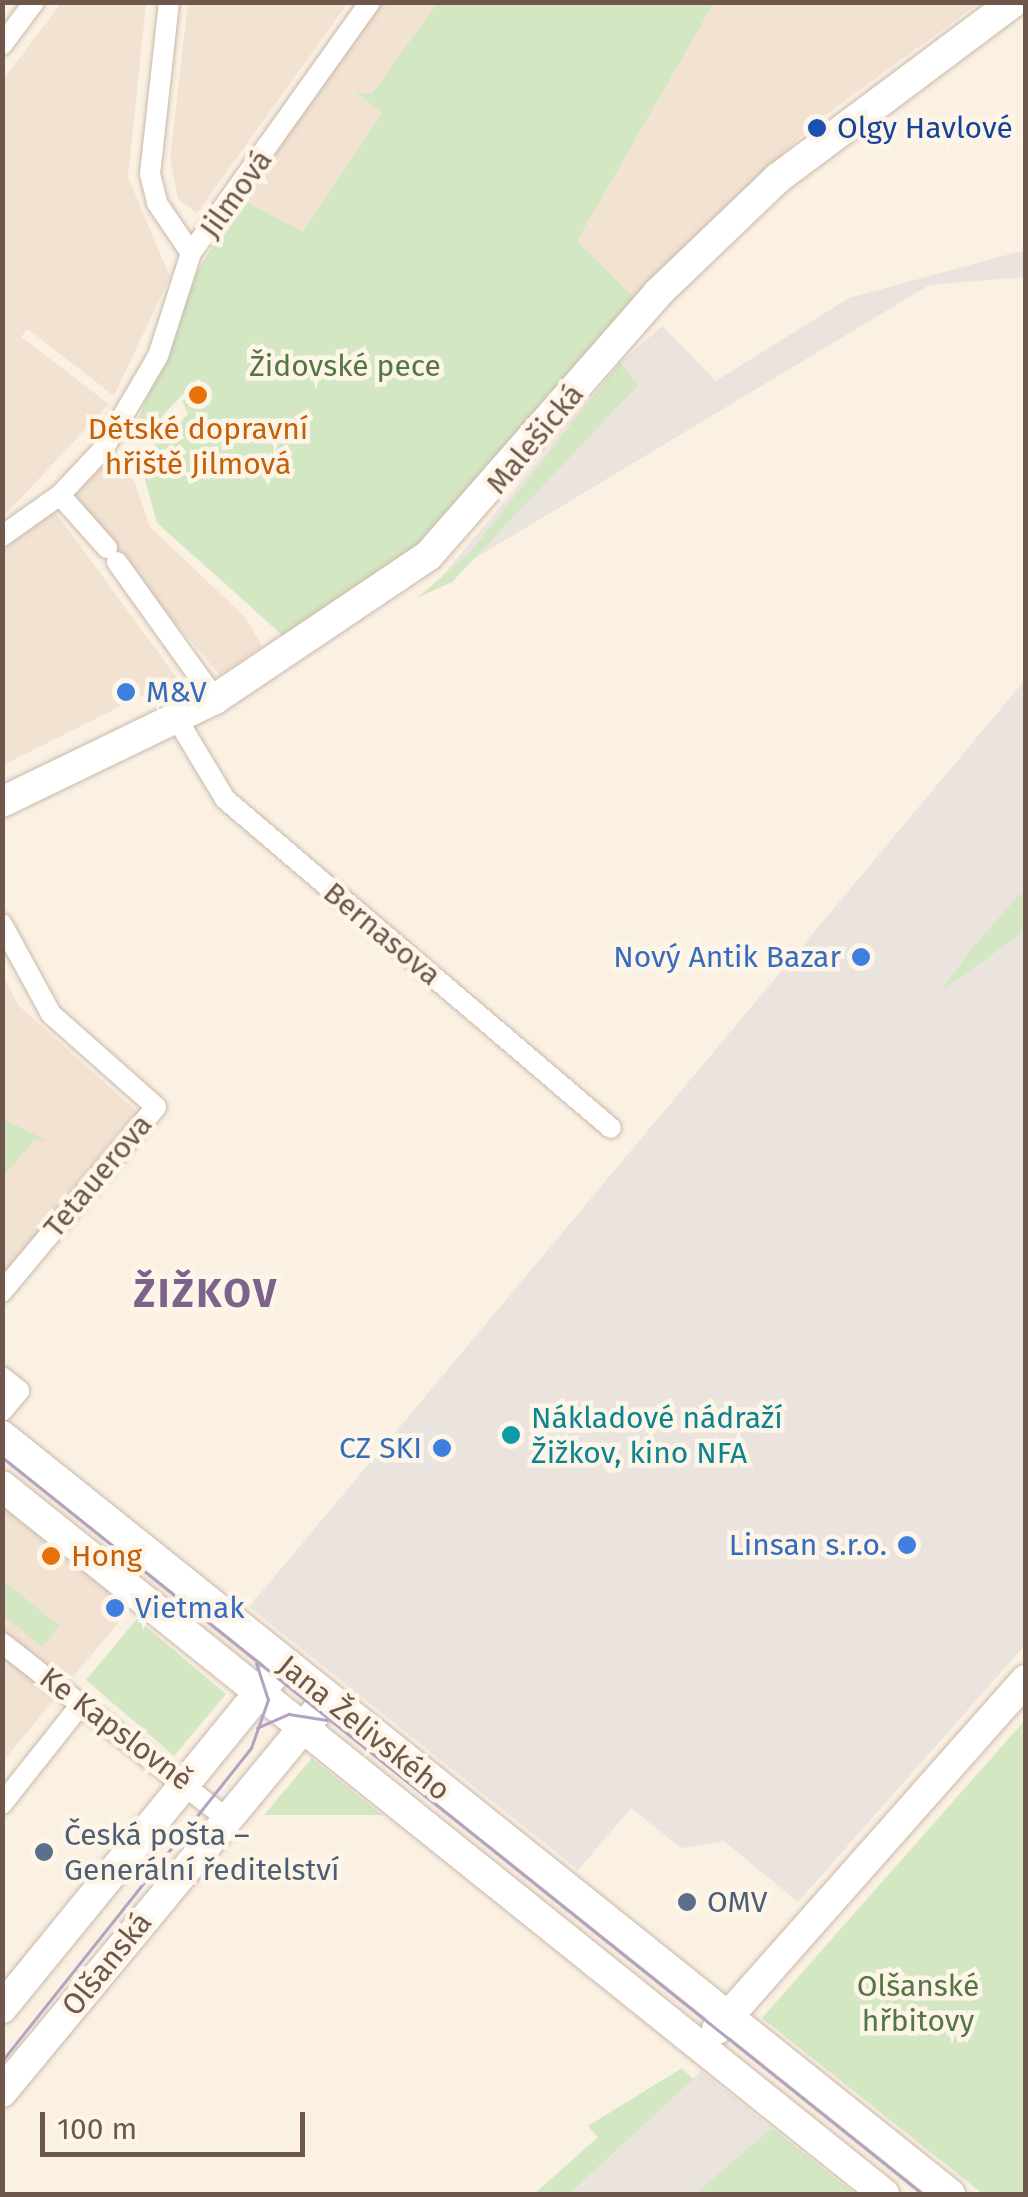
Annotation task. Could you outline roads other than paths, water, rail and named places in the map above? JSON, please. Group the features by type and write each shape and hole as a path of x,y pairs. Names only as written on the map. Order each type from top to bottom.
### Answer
{"street":[{"path":"2,45 34,2"},
{"path":"169,2 150,174 157,203 191,253"},
{"name":"Jilmová","path":"2,536 60,495 138,394 176,315 191,253 370,2"},
{"name":"Malešická","path":"2,802 216,699 428,556 658,293 778,178 1013,2"},
{"path":"60,495 112,555 216,699"},
{"name":"Bernasova","path":"177,719 225,798 611,1128"},
{"name":"Tetauerova","path":"2,924 51,1014 156,1106 2,1292"},
{"path":"2,1411 11,1384"},
{"name":"Jana Želivského","path":"2,1436 950,2194"},
{"name":"Jana Želivského","path":"2,1486 884,2194"},
{"name":"Ke Kapslovně","path":"2,1642 227,1819"},
{"name":"Olšanská","path":"2,2008 284,1664"},
{"path":"700,2044 730,2015 736,1985 818,1912 1026,1680"},
{"name":"Olšanská","path":"2,2092 327,1698"},
{"path":"8,1797 82,1703"}],"tram line":[{"path":"2,1457 923,2194"},
{"path":"2,2061 251,1748 268,1700 256,1664"},
{"path":"257,1728 289,1714 327,1720"}],"place":[{"name":"Olgy Havlové","path":"817,128"},
{"name":"Dětské dopravní hřiště Jilmová","path":"198,395"},
{"name":"M&V","path":"126,692"},
{"name":"Nový Antik Bazar","path":"861,957"},
{"name":"Nákladové nádraží Žižkov, kino NFA","path":"511,1435"},
{"name":"CZ SKI","path":"442,1448"},
{"name":"Linsan s.r.o.","path":"907,1545"},
{"name":"Hong","path":"51,1556"},
{"name":"Vietmak","path":"115,1608"},
{"name":"Česká pošta – Generální ředitelství","path":"44,1852"},
{"name":"OMV","path":"687,1902"}],"district":[{"name":"ŽIŽKOV","path":"206,1294"}],"park label":[{"name":"Židovské pece","path":"345,366"},
{"name":"Olšanské hřbitovy","path":"918,2003"}]}
